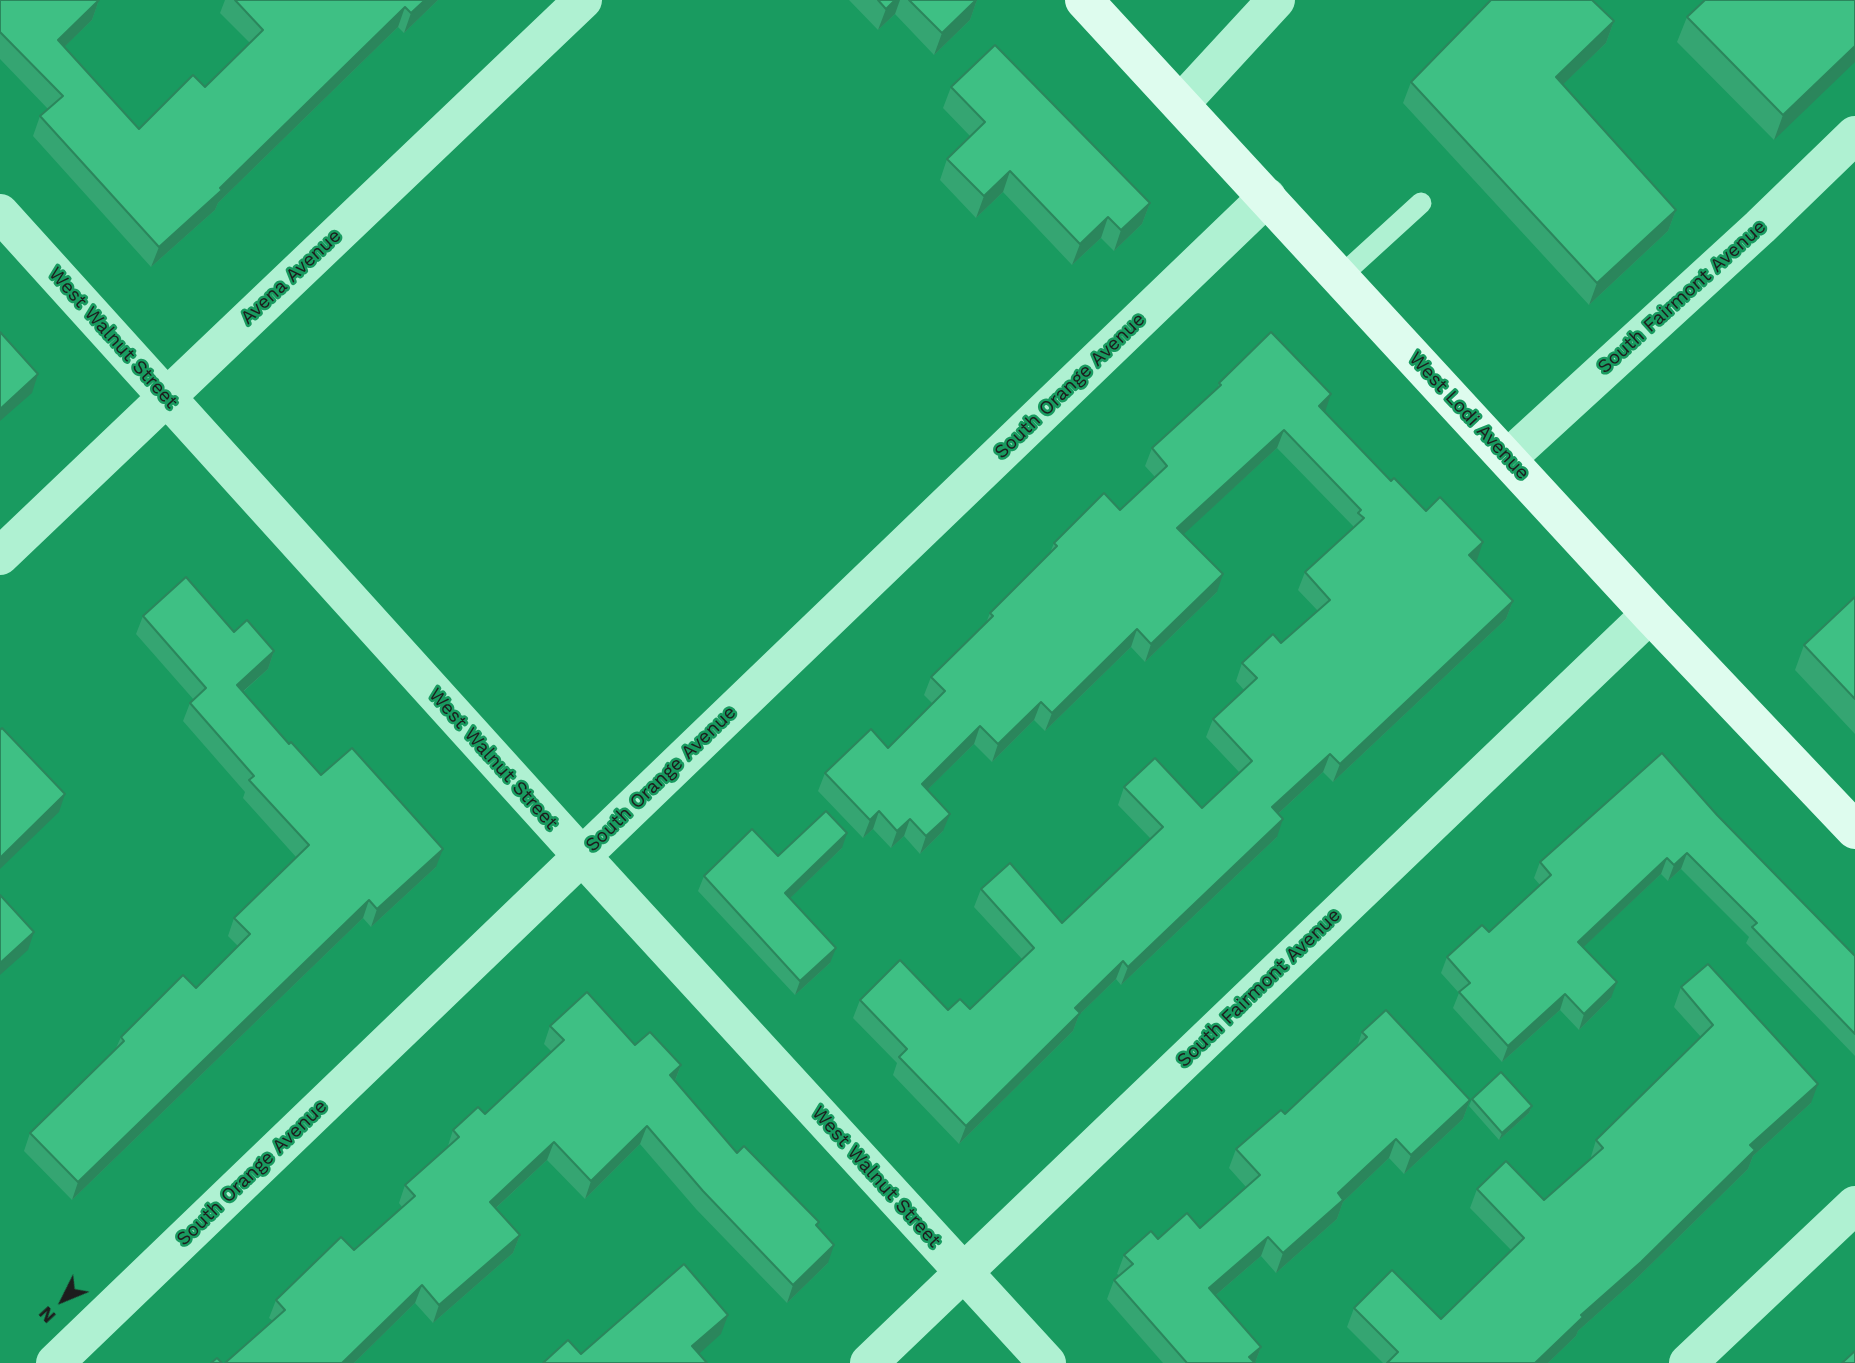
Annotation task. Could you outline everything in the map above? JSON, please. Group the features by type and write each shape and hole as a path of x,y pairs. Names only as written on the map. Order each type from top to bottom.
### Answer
{"main road":[{"name":"West Lodi Avenue","path":"1084,0 1650,614 1855,830"}],"street":[{"name":"Avena Avenue","path":"0,555 583,0"},
{"path":"1181,103 1276,0"},
{"name":"South Fairmont Avenue","path":"1508,458 1760,227 1855,135"},
{"name":"South Orange Avenue","path":"55,1363 1267,197"},
{"name":"West Walnut Street","path":"0,213 581,855 1047,1363"},
{"name":"South Fairmont Avenue","path":"870,1363 1650,614"},
{"path":"1688,1363 1855,1205"}],"lane":[{"path":"1341,276 1421,203"}],"building":[{"path":"0,0 99,0 58,40 139,129 193,75 205,87 263,30 235,0 425,0 411,13 405,7 220,188 222,190 159,247 40,116 63,96 0,32"},
{"path":"878,0 895,0 886,9"},
{"path":"909,0 976,0 942,33"},
{"path":"1491,0 1592,0 1614,21 1556,77 1676,210 1597,283 1411,82"},
{"path":"1705,0 1855,0 1855,46 1783,115 1687,17"},
{"path":"995,45 1150,203 1121,230 1108,217 1080,244 1010,171 984,196 947,159 985,122 951,87"},
{"path":"0,332 38,374 0,409"},
{"path":"1271,332 1331,394 1319,406 1391,481 1394,478 1426,511 1440,497 1483,542 1469,555 1513,601 1340,764 1330,754 1272,807 1283,819 1128,967 1123,961 1075,1008 1080,1013 966,1126 899,1057 907,1049 860,1000 900,960 948,1010 960,999 970,1009 1034,948 981,889 1010,863 1062,923 1163,827 1124,787 1155,758 1202,808 1252,761 1213,719 1257,678 1242,663 1273,634 1281,643 1330,600 1305,572 1364,518 1358,513 1361,510 1284,430 1177,528 1223,574 1151,644 1137,629 1052,713 1041,702 998,744 980,726 922,784 950,814 926,836 910,819 897,831 879,811 870,820 825,773 871,729 888,748 945,691 931,677 993,616 990,613 1057,546 1054,543 1104,493 1120,510 1167,466 1152,448 1221,385 1219,383"},
{"path":"186,577 234,632 247,620 274,651 237,685 289,744 291,742 321,775 352,748 443,849 377,909 369,900 78,1182 30,1133 124,1041 121,1037 183,975 196,988 250,934 234,918 309,845 249,780 254,776 190,703 206,688 143,616"},
{"path":"1855,597 1855,699 1804,645"},
{"path":"2,728 65,794 0,858 0,730"},
{"path":"1662,753 1717,815 1855,956 1855,1034 1752,927 1757,923 1687,853 1674,865 1667,858 1578,942 1617,982 1584,1014 1565,994 1508,1046 1459,992 1470,983 1447,957 1482,925 1489,932 1551,875 1540,862"},
{"path":"826,811 847,833 785,893 836,948 800,981 704,876 752,829 778,856"},
{"path":"0,895 34,932 0,963"},
{"path":"1708,964 1818,1084 1750,1145 1755,1150 1641,1262 1581,1315 1583,1317 1535,1363 1387,1363 1398,1352 1354,1308 1392,1270 1441,1319 1524,1238 1477,1189 1506,1161 1544,1200 1603,1148 1596,1140 1713,1025 1681,987"},
{"path":"587,992 635,1045 650,1032 681,1065 670,1075 737,1153 744,1146 819,1222 816,1225 834,1245 793,1285 703,1191 647,1126 591,1181 554,1142 490,1202 520,1235 439,1305 422,1285 342,1363 225,1363 285,1310 276,1300 341,1237 354,1250 415,1196 405,1185 459,1137 453,1130 478,1107 485,1114 564,1040 550,1026"},
{"path":"1386,1010 1470,1100 1411,1155 1396,1139 1338,1193 1343,1200 1283,1253 1268,1237 1209,1288 1261,1347 1249,1357 1255,1363 1187,1363 1114,1280 1133,1264 1124,1255 1151,1231 1158,1239 1187,1213 1200,1228 1260,1175 1236,1149 1281,1110 1285,1114 1367,1037 1362,1032"},
{"path":"1501,1072 1532,1106 1502,1133 1472,1099"},
{"path":"684,1264 728,1315 692,1346 707,1363 543,1363 568,1340 581,1354"},
{"path":"1855,1351 1855,1363 1842,1363"}]}
